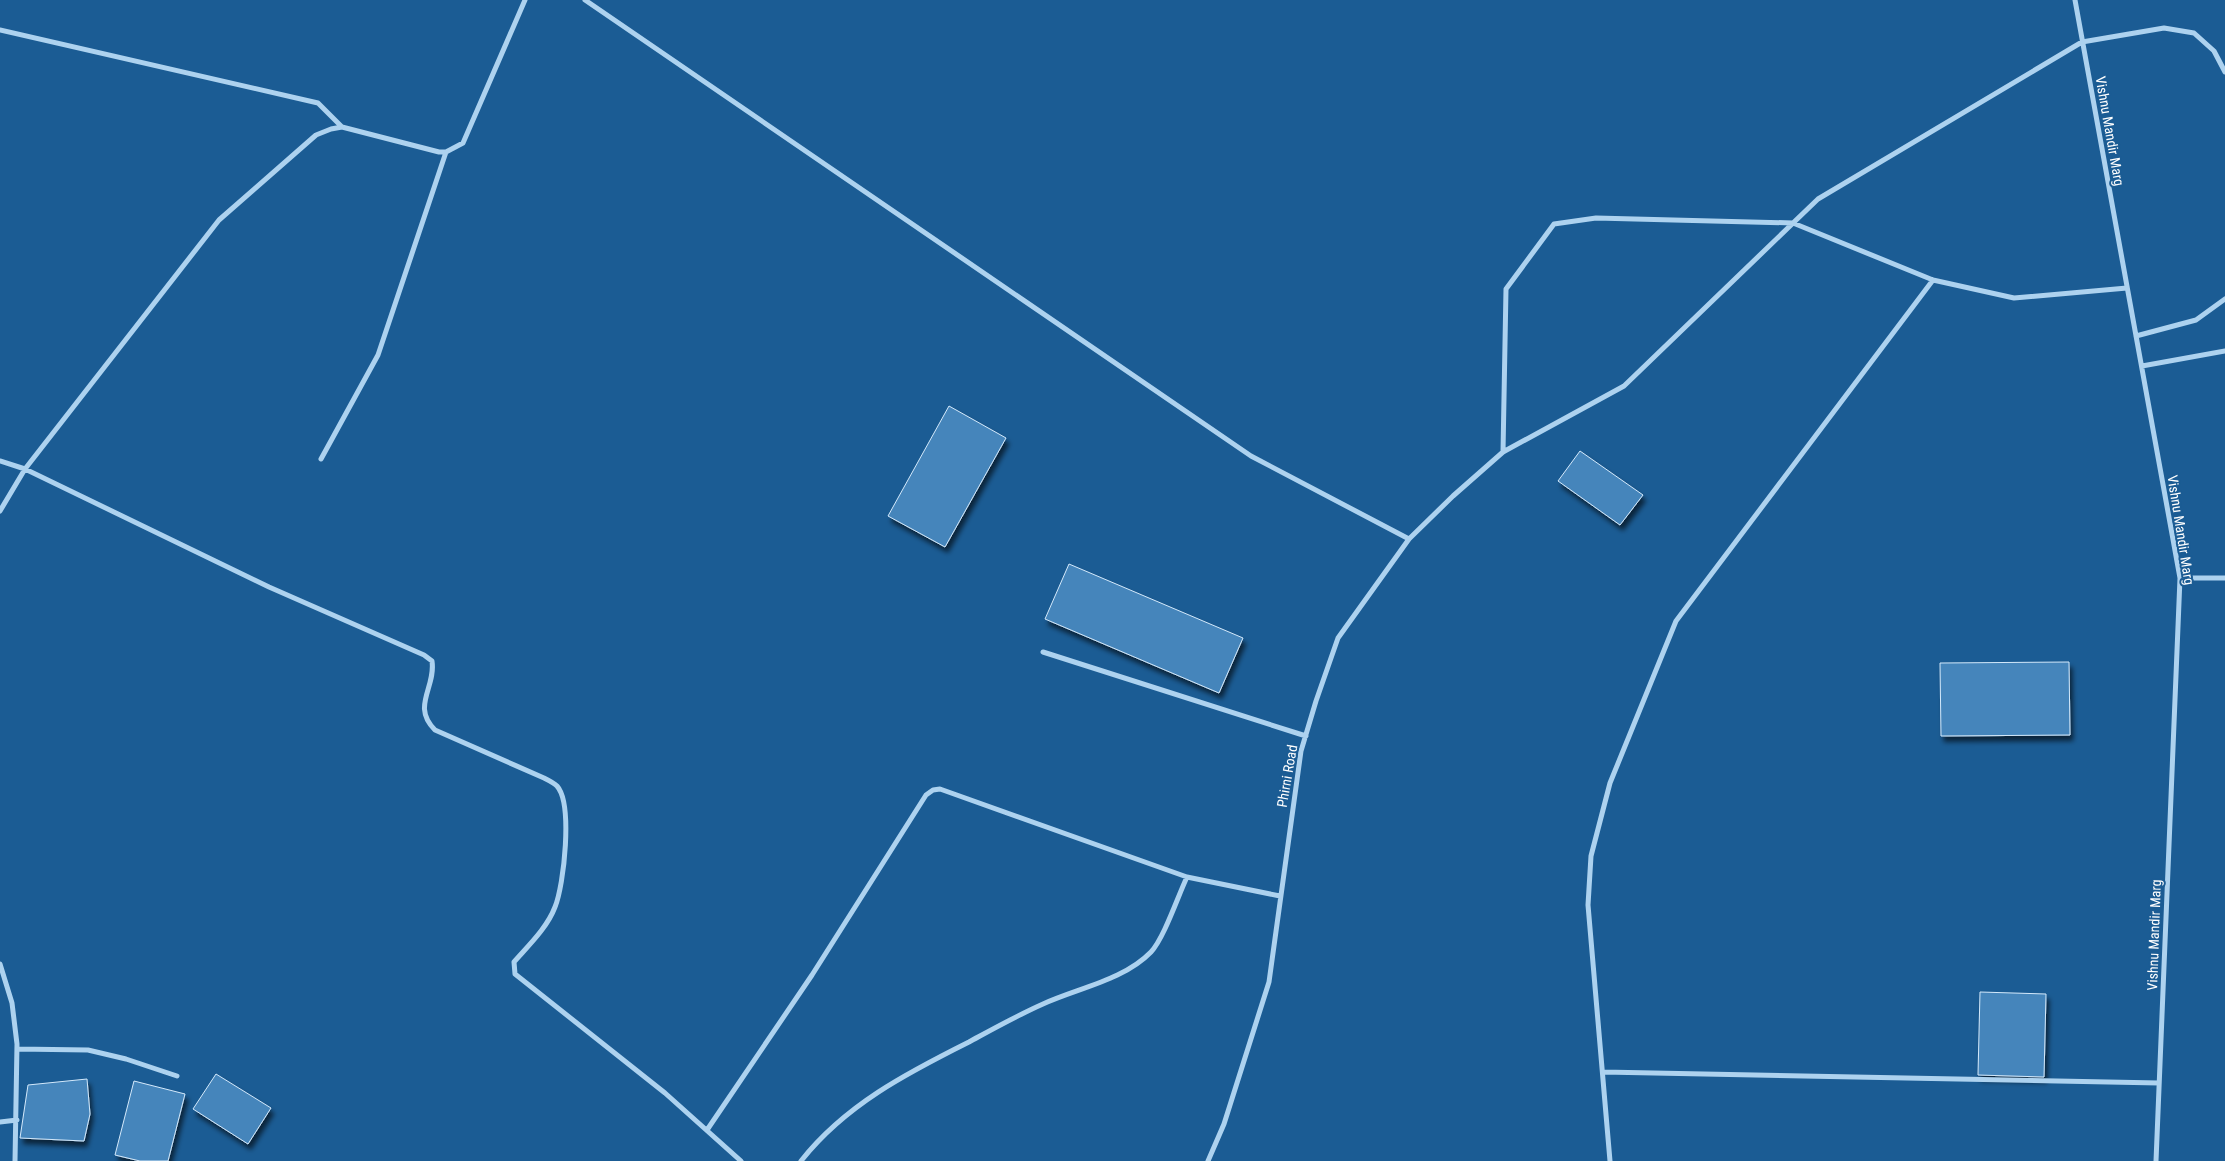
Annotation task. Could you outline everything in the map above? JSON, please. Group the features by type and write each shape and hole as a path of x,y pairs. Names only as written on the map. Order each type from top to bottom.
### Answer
{"street":[{"path":"0,511 24,469 219,220 316,135 330,128 342,127 439,152 446,152 463,143 525,0"},
{"path":"585,0 1251,456 1409,539"},
{"name":"Vishnu Mandir Marg","path":"2075,0 2180,578 2156,1161"},
{"path":"2082,42 2164,28 2194,33 2214,51 2225,72"},
{"path":"0,30 318,103 342,127"},
{"name":"Phirni Road","path":"1208,1161 1224,1124 1268,982 1302,751 1306,736 1338,638 1409,539 1453,496 1503,452 1624,386 1818,199 2082,42"},
{"path":"321,459 378,356 446,152"},
{"path":"1503,452 1506,289 1554,224 1596,218 1793,223 1934,280 2014,298 2127,288"},
{"path":"1610,1161 1588,905 1591,856 1610,783 1676,621 1934,280"},
{"path":"2136,336 2196,320 2225,299"},
{"path":"2142,366 2225,351"},
{"path":"0,461 24,469 269,587 424,654 432,661 433,670 424,702 424,712 428,722 435,730 544,778 557,786 562,798 566,861 562,884 555,907 543,928 514,962 515,974 665,1093 741,1161"},
{"path":"2180,578 2225,578"},
{"path":"1043,652 1306,736"},
{"path":"707,1130 812,975 926,795 933,790 940,790 1186,877 1280,896"},
{"path":"801,1161 836,1124 867,1098 923,1065 1042,1004 1115,975 1138,963 1153,951 1186,877"},
{"path":"0,964 12,1002 17,1049 15,1161"},
{"path":"17,1049 88,1050 126,1059 177,1076"},
{"path":"1603,1072 2159,1083"},
{"path":"0,1122 17,1120"}],"building":[{"path":"949,406 1006,438 945,547 888,516"},
{"path":"1580,451 1643,495 1620,525 1558,481"},
{"path":"1069,564 1243,638 1219,693 1045,619"},
{"path":"2069,662 2070,735 1941,736 1940,663"},
{"path":"1980,992 2046,994 2044,1077 1978,1075"},
{"path":"216,1074 271,1108 248,1144 193,1109"},
{"path":"87,1079 90,1114 84,1141 20,1138 28,1085"},
{"path":"134,1081 185,1094 168,1161 140,1161 115,1155"}]}
